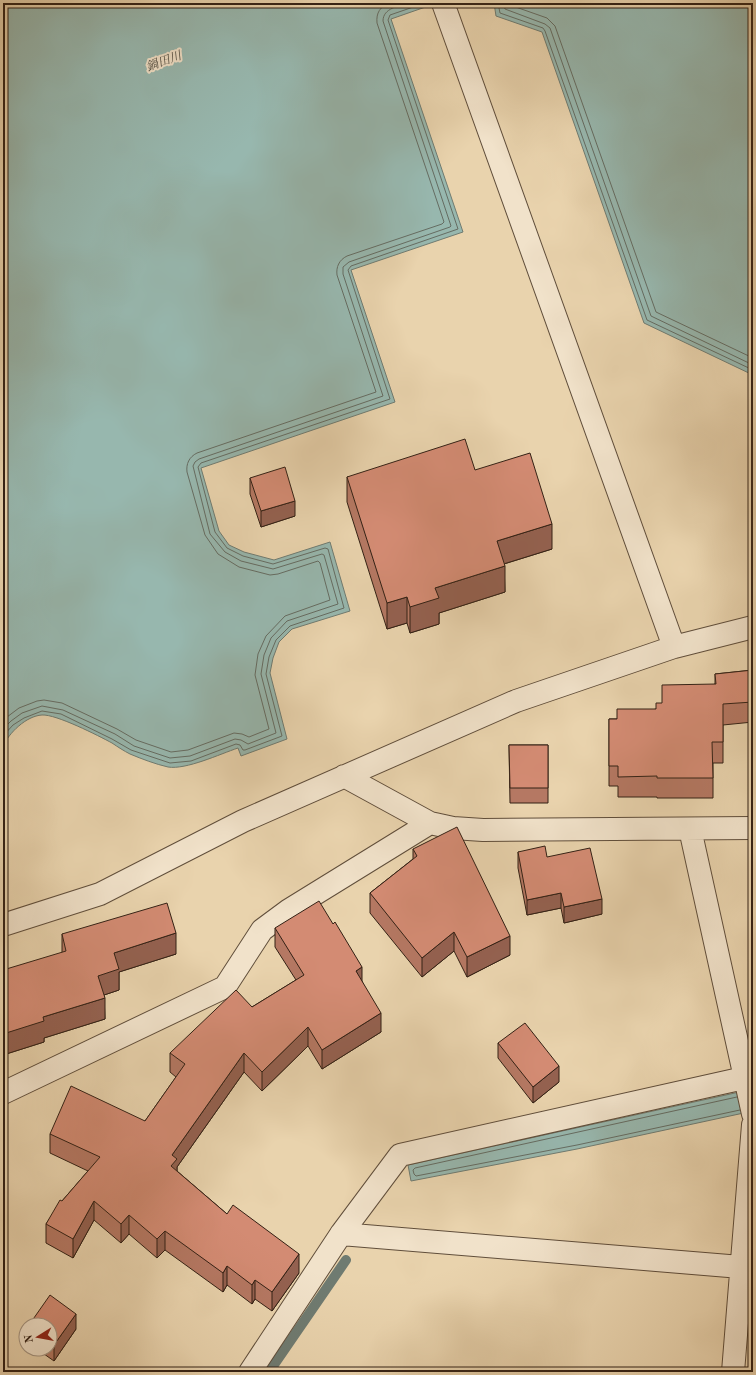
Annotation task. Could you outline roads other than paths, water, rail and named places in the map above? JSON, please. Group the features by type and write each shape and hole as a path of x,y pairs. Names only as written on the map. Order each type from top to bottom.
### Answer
{"street":[{"path":"445,8 674,647"},
{"path":"3,925 100,894 243,821 516,701 674,647 753,627"},
{"path":"344,776 430,823 453,828 483,830 753,828"},
{"path":"3,1092 225,987 262,930 289,910 430,823"},
{"path":"690,828 748,1080 753,1114"},
{"path":"250,1372 341,1234 400,1154 748,1080"},
{"path":"733,1372 747,1268 753,1125"},
{"path":"341,1234 747,1268"}],"water":[{"name":"鍋田川","path":"3,3 437,3 391,19 463,232 351,270 395,402 201,468 219,531 229,545 244,552 274,560 330,542 350,611 292,629 279,642 273,658 270,673 287,739 241,756 238,748 193,764 168,767 130,754 112,743 67,722 42,715 30,718 24,722 9,736 3,746"},
{"path":"494,3 753,3 753,375 644,323 542,32 496,16"},
{"path":"753,1089 753,1111 577,1149 411,1181 408,1165"}],"waterway":[{"path":"269,1372 346,1260"}]}
